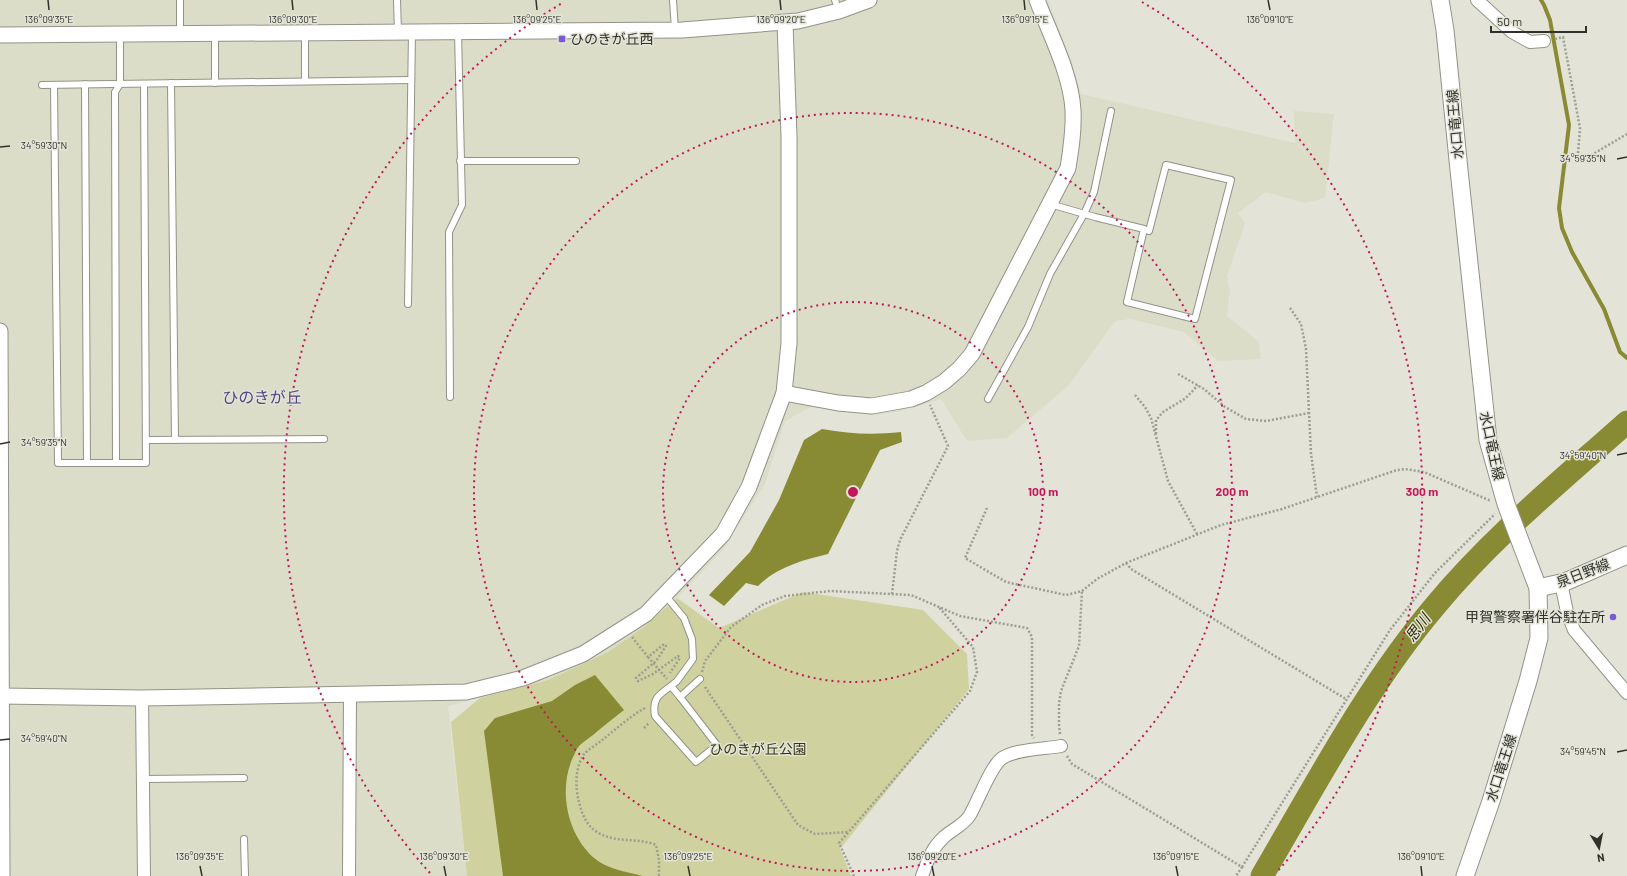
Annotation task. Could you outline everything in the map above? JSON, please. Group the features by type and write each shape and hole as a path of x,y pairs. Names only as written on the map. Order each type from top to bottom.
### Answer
{"main road":[{"name":"水口竜王線","path":"1440,0 1445,30 1485,417 1493,462 1507,507 1538,588 1539,638 1528,682 1491,801 1465,876"},
{"name":"泉日野線","path":"1538,588 1562,583 1627,555"}],"street":[{"path":"0,35 675,30 785,23 837,6 869,0"},
{"path":"784,393 838,403 872,406 911,399 926,393 944,382 959,369 972,354 1068,168 1073,134 1073,110 1066,76 1037,0"},
{"path":"1477,0 1512,32 1530,42 1544,41"},
{"path":"0,696 142,698 466,692 523,678 583,654 646,614 722,534 749,487 784,393 789,343 789,137 785,23"},
{"path":"0,331 0,696 2,876"},
{"path":"1562,583 1567,612 1574,630 1627,693"},
{"path":"349,876 350,695"},
{"path":"142,698 144,876"},
{"path":"922,876 930,853 945,836 960,826 969,816 990,776 1001,759 1013,753 1061,746"}],"lane":[{"path":"180,0 180,34"},
{"path":"397,0 405,32 411,80 408,304"},
{"path":"673,0 675,30"},
{"path":"450,396 449,232 462,205 458,32"},
{"path":"305,33 305,81"},
{"path":"116,463 115,92 120,84 120,34"},
{"path":"215,34 215,83"},
{"path":"42,85 411,80"},
{"path":"171,83 175,440"},
{"path":"85,84 87,463"},
{"path":"54,85 58,463 146,463 144,84"},
{"path":"988,399 1028,327 1050,274 1084,214 1094,192 1111,111"},
{"path":"460,161 576,161"},
{"path":"1050,204 1084,214 1144,229 1149,231 1166,165 1231,180 1195,319 1127,302 1144,229"},
{"path":"146,440 324,439"},
{"path":"665,595 684,618 692,639 692,659 677,681 658,695 653,706 655,716 696,762 717,745 671,686"},
{"path":"680,697 700,679"},
{"path":"143,779 244,778"},
{"path":"244,839 245,876"}],"path":[{"path":"1560,38 1563,37 1580,128 1578,154 1583,160 1627,134"},
{"path":"1290,308 1301,324 1306,349 1311,454 1317,497"},
{"path":"1178,374 1198,385 1225,407 1246,419 1266,421 1309,413"},
{"path":"1156,439 1156,420 1163,412 1186,398 1198,385"},
{"path":"892,594 897,551 900,540 948,446 926,393"},
{"path":"1135,395 1146,407 1151,418 1168,481 1197,534"},
{"path":"987,508 965,558 1006,582 1066,595 1082,591 1097,579 1126,564 1221,525 1282,509 1386,473 1405,469 1424,472 1507,507 1436,573 1390,630 1236,876"},
{"path":"1126,564 1346,699"},
{"path":"849,832 815,834 798,825 700,679 705,661 731,627 762,605 785,596 830,591 911,595 960,616 1027,628 1032,637 1032,735 1039,750"},
{"path":"1082,591 1079,646 1061,691 1059,704 1061,746 1072,764 1242,867"},
{"path":"854,876 839,843 970,691 977,672 973,647 938,606"},
{"path":"629,634 666,677"},
{"path":"648,657 664,644 666,646 653,663 636,678 638,681 653,674 678,656 680,658 669,674"},
{"path":"645,708 634,714 584,755 578,767 577,793 581,812 588,824 597,832 611,838 626,841 649,842 656,845 659,860 659,876"},
{"path":"644,728 650,722"}],"shaded area":[{"path":"0,0 1048,0 1072,62 1081,94 1295,143 1294,111 1334,114 1325,198 1305,203 1266,192 1238,213 1245,223 1227,276 1230,291 1227,316 1259,342 1261,359 1218,361 1184,332 1130,319 1115,321 1069,385 1007,438 967,441 941,399 898,412 873,415 811,407 785,421 765,484 723,550 677,598 645,626 608,652 548,680 448,706 467,876 0,876"},
{"path":"822,429 862,434 901,432 902,442 880,450 828,554 782,569 765,579 758,586 746,583 724,606 709,595 750,552 779,500 804,440"},
{"path":"595,675 624,710 582,743 577,749 568,770 566,783 568,811 577,837 594,858 605,865 643,876 503,876 484,731 495,718 552,701 575,685"}],"green space":[{"name":"ひのきが丘公園","path":"803,592 923,610 967,654 969,689 840,849 851,876 467,876 451,722 480,698 548,680 608,652 645,626 677,598 719,628"}],"waterway":[{"path":"1541,0 1550,20 1569,125 1559,208 1562,228 1572,252 1604,309 1620,352 1627,358"},
{"name":"思川","path":"1262,876 1364,703 1410,637 1457,581 1503,533 1627,422"}],"place":[{"name":"ひのきが丘西","path":"562,39"},
{"name":"甲賀警察署伴谷駐在所","path":"1613,617"}],"district":[{"name":"ひのきが丘","path":"262,397"}]}
